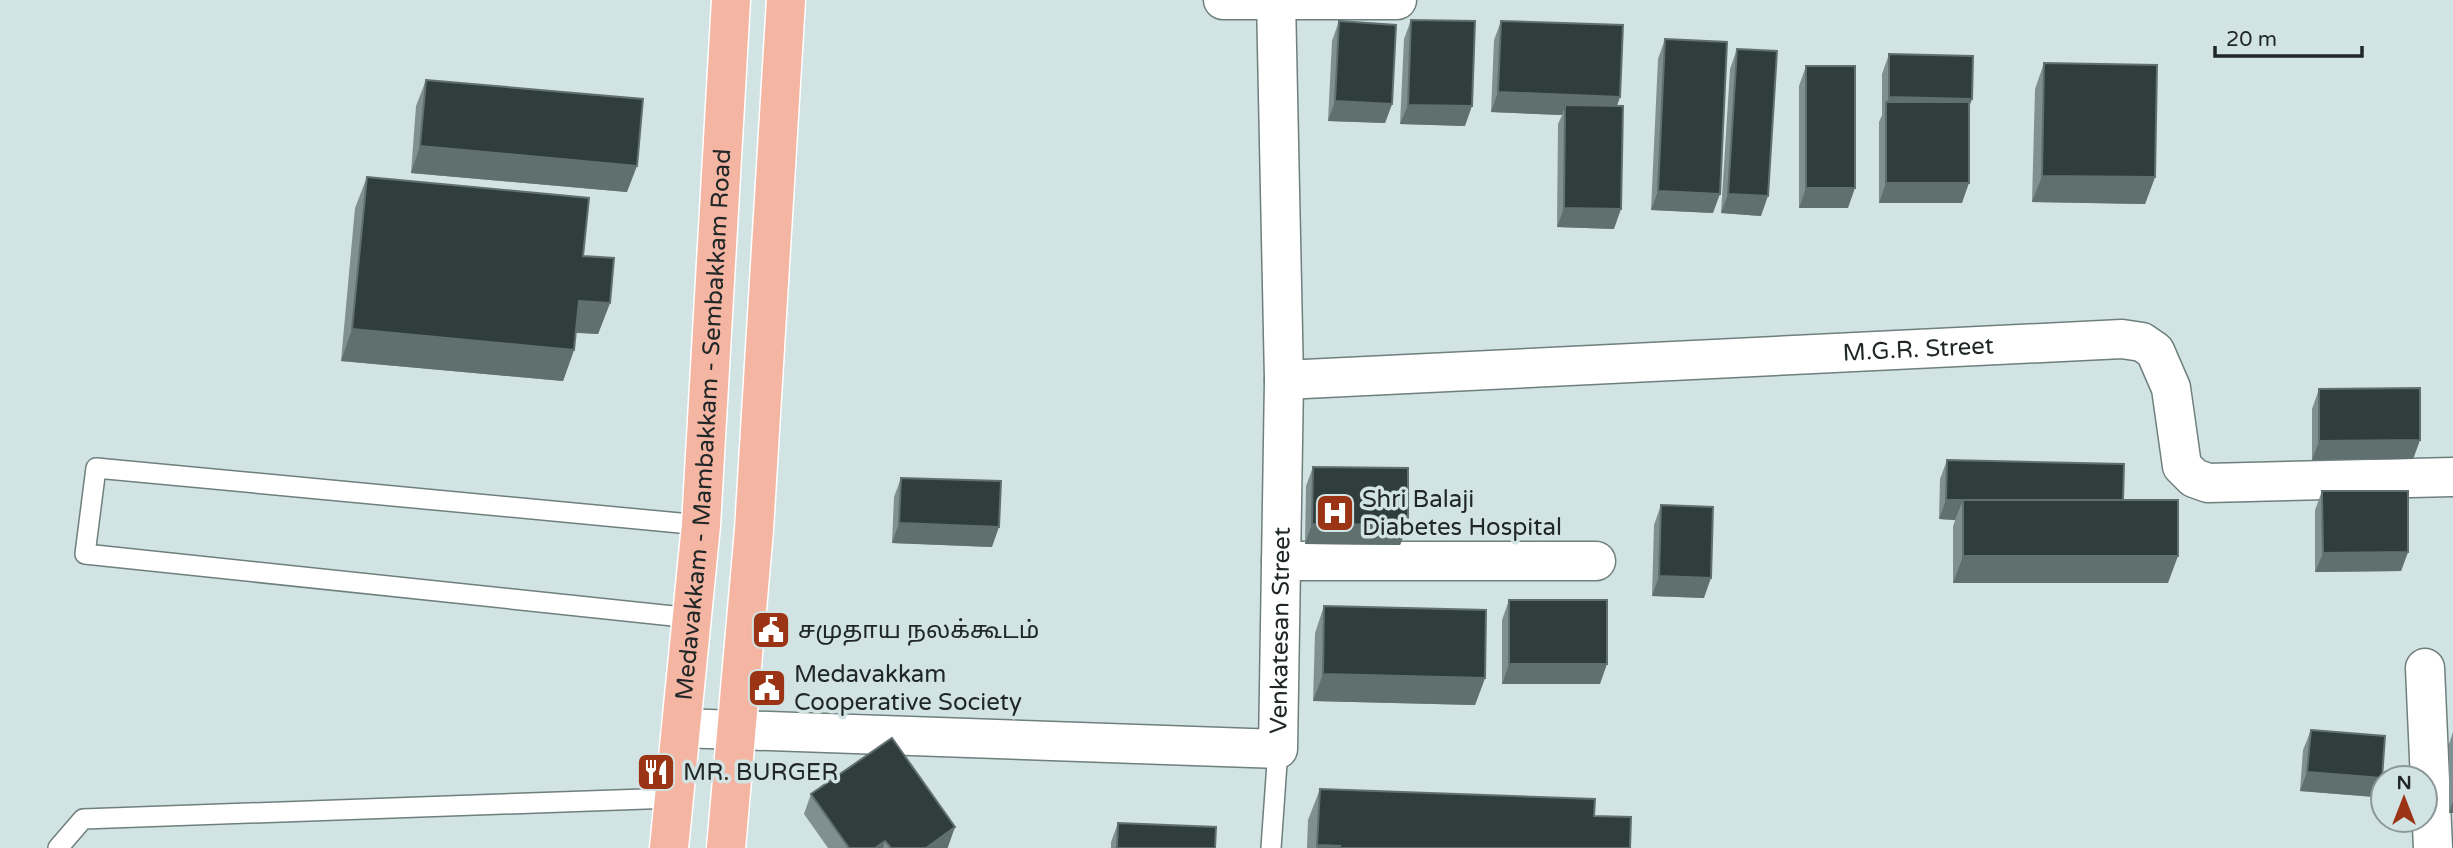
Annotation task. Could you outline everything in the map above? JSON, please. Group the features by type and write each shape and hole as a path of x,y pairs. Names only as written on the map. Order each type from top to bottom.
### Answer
{"main road":[{"name":"Medavakkam - Mambakkam - Sembakkam Road","path":"668,848 701,525 732,0"},
{"path":"726,848 754,530 786,0"}],"street":[{"path":"1223,0 1397,0"},
{"name":"Venkatesan Street","path":"681,728 1279,749 1284,380 1276,1"},
{"name":"M.G.R. Street","path":"1284,380 2122,339 2142,342 2155,351 2171,388 2182,466 2194,478 2208,483 2453,477"},
{"path":"1281,561 1596,561"},
{"path":"2425,668 2433,848"}],"lane":[{"path":"692,618 85,554 96,468 701,525"},
{"path":"1271,848 1279,749"},
{"path":"58,848 83,819 673,798"}],"building":[{"path":"1411,20 1475,21 1472,106 1408,105"},
{"path":"1339,21 1396,25 1392,104 1335,101"},
{"path":"1501,21 1623,25 1620,97 1498,92"},
{"path":"1665,39 1727,42 1720,194 1658,191"},
{"path":"1737,49 1777,51 1768,196 1728,194"},
{"path":"1889,54 1973,56 1972,99 1889,97"},
{"path":"2044,63 2157,65 2155,177 2042,176"},
{"path":"1806,66 1855,66 1855,188 1806,188"},
{"path":"426,80 643,99 637,166 420,146"},
{"path":"1886,102 1969,102 1969,183 1886,183"},
{"path":"1565,105 1623,106 1621,209 1564,208"},
{"path":"367,177 589,198 583,256 614,258 610,303 579,301 574,350 352,329"},
{"path":"2420,388 2420,440 2319,441 2319,389"},
{"path":"1947,460 2124,464 2123,500 1946,500"},
{"path":"1313,467 1408,468 1408,525 1312,524"},
{"path":"901,478 1001,481 999,527 899,523"},
{"path":"2322,491 2408,491 2408,552 2323,553"},
{"path":"1963,500 2178,500 2178,556 1963,556"},
{"path":"1661,505 1713,507 1711,578 1659,576"},
{"path":"1509,600 1607,600 1607,664 1509,664"},
{"path":"1324,606 1486,610 1485,678 1323,674"},
{"path":"2311,730 2385,736 2383,764 2369,764 2369,777 2307,772"},
{"path":"892,738 955,827 926,848 891,848 885,841 875,848 849,848 811,794"},
{"path":"1320,789 1595,799 1594,816 1631,817 1630,848 1339,848 1340,846 1317,845"},
{"path":"1118,823 1216,827 1215,848 1117,848"}],"place":[{"name":"Shri Balaji Diabetes Hospital","path":"1335,513"},
{"name":"சமுதாய நலக்கூடம்","path":"771,630"},
{"name":"Medavakkam Cooperative Society","path":"767,688"},
{"name":"MR. BURGER","path":"656,772"}]}
